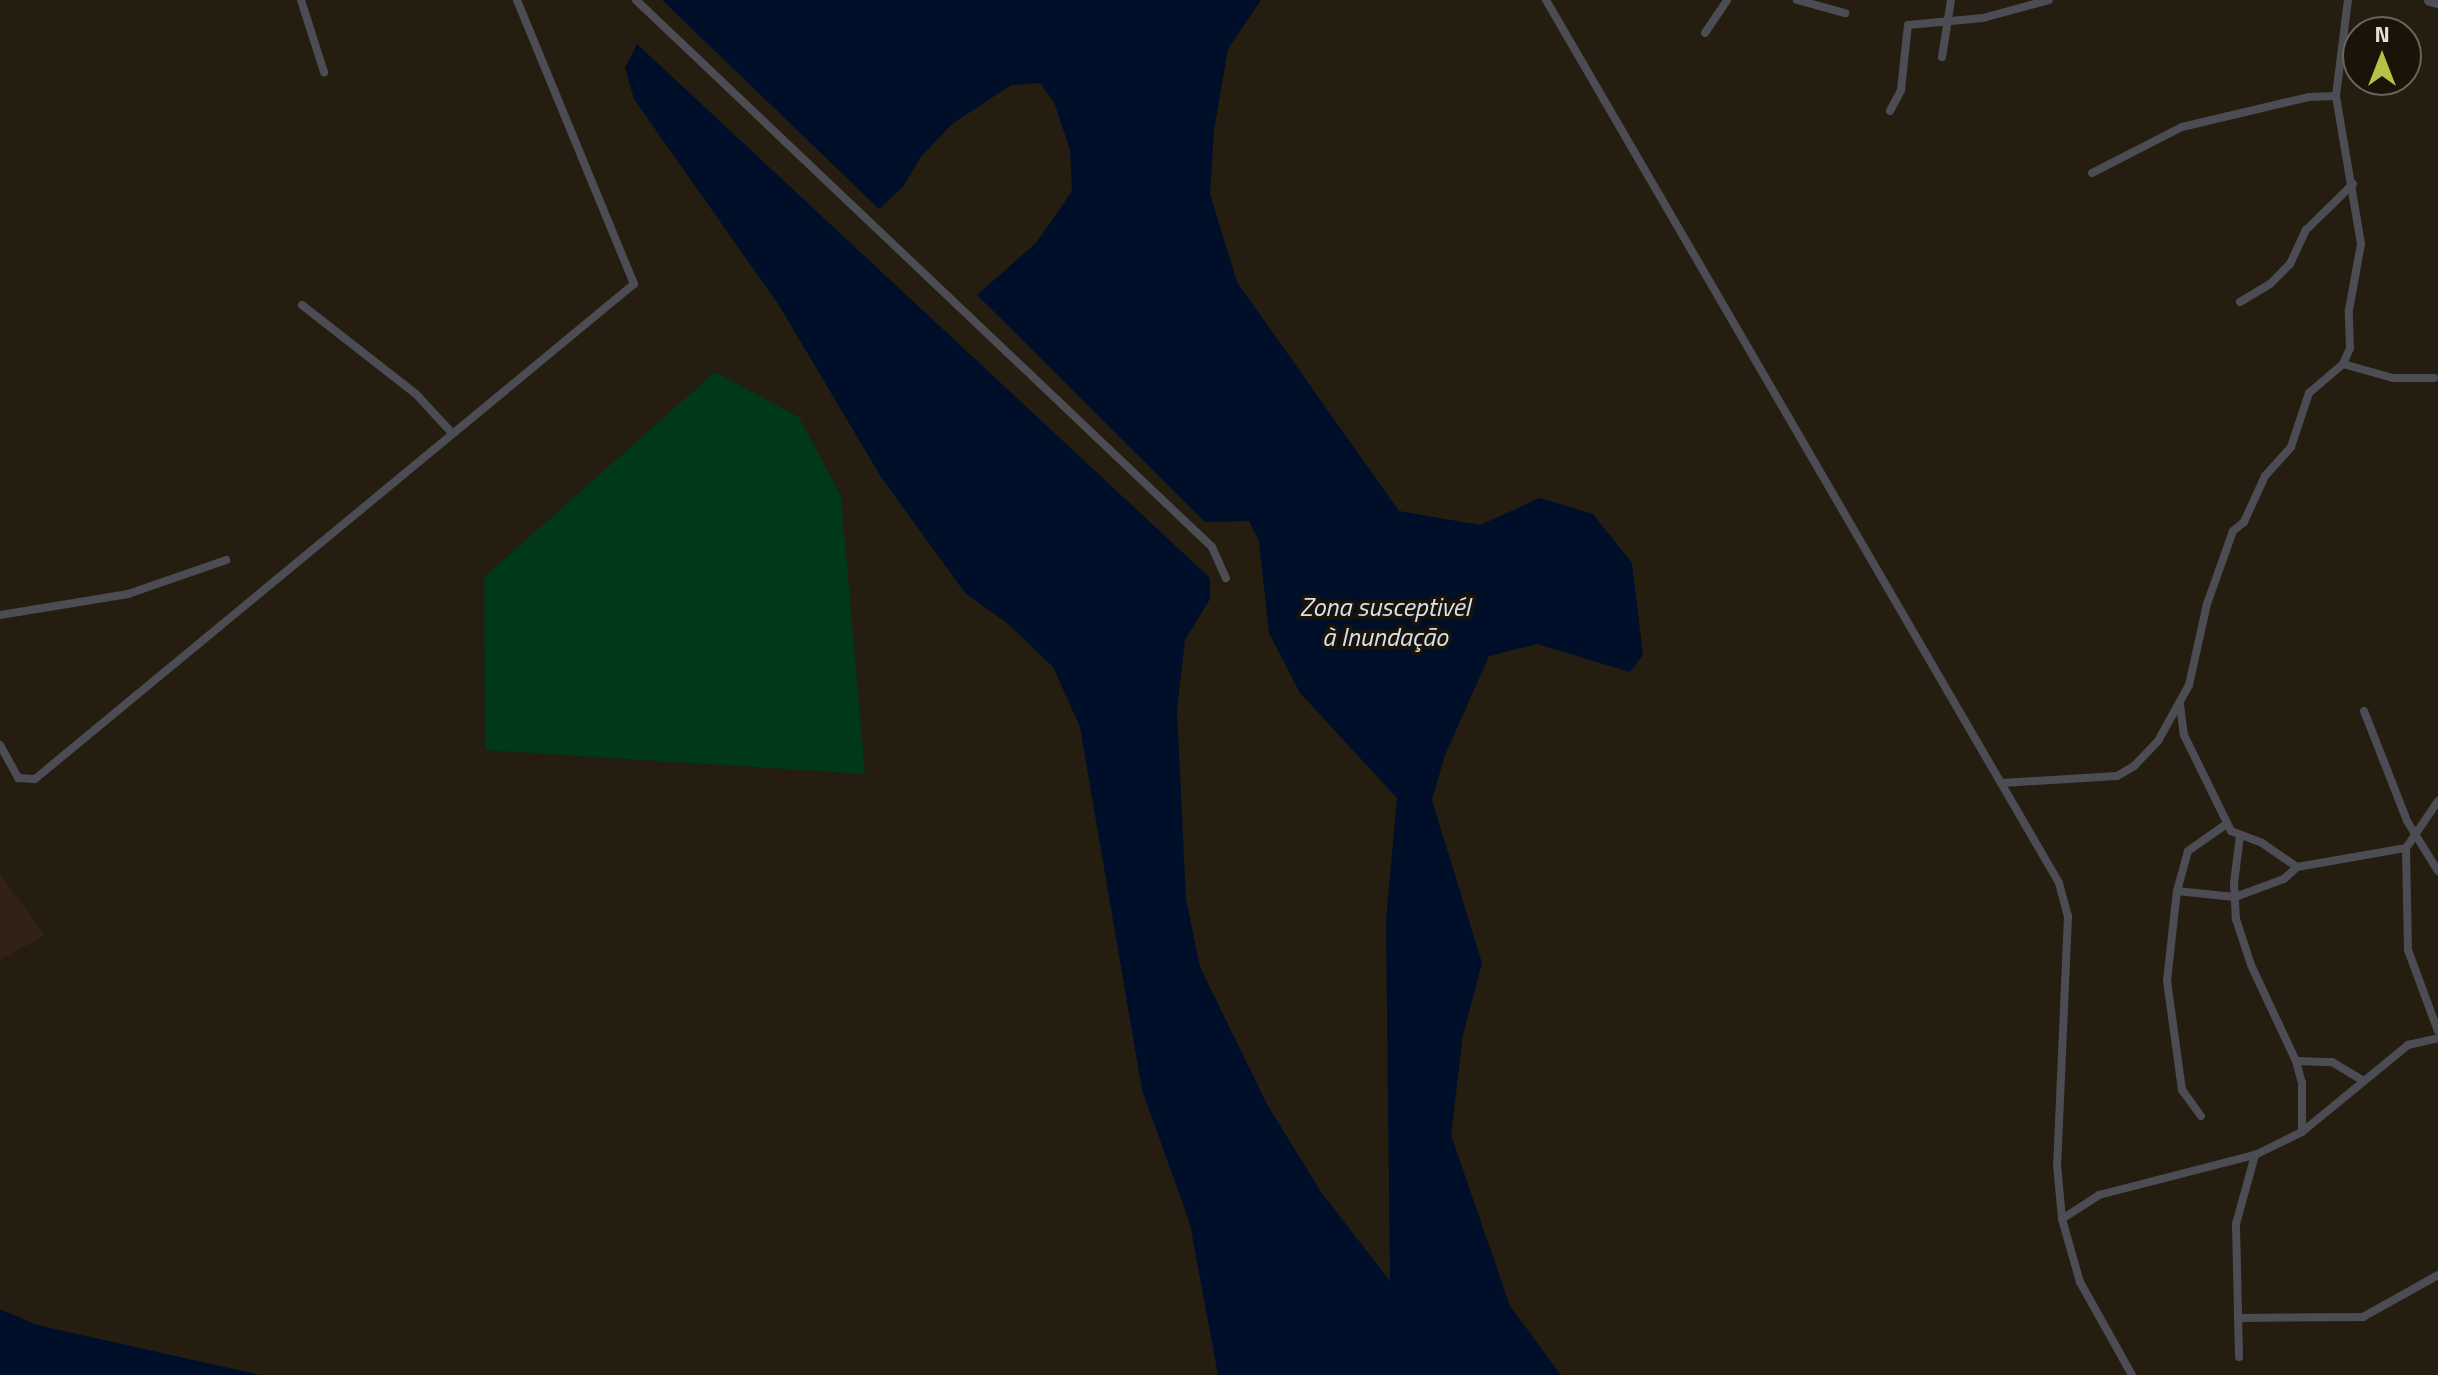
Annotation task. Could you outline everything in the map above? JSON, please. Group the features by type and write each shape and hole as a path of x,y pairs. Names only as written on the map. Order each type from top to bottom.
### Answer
{"street":[{"path":"301,0 324,72"},
{"path":"0,745 18,778 35,779 634,284 517,0"},
{"path":"636,0 1212,547 1226,578"},
{"path":"1546,0 2059,883 2068,916 2057,1164 2062,1219 2080,1282 2132,1375"},
{"path":"1705,33 1727,0"},
{"path":"1797,0 1845,13"},
{"path":"1942,57 1951,0"},
{"path":"1890,111 1901,90 1904,31 1913,23 1945,24 2049,0"},
{"path":"2002,783 2117,776 2134,766 2158,741 2180,704 2199,654 2207,604 2233,531 2244,522 2265,476 2291,447 2309,393 2343,364 2350,348 2349,310 2361,244 2336,96 2348,0"},
{"path":"2429,0 2438,2"},
{"path":"2092,173 2182,127 2256,108 2336,96"},
{"path":"2240,302 2280,274 2306,230 2353,184"},
{"path":"302,305 416,394 452,433"},
{"path":"2343,364 2393,378 2434,378"},
{"path":"0,615 128,594 226,560"},
{"path":"2180,704 2184,735 2225,825 2240,836 2262,843 2297,867"},
{"path":"2364,711 2413,834 2438,871"},
{"path":"2438,801 2406,848 2408,950 2438,1031"},
{"path":"2201,1116 2182,1090 2169,1001 2177,891 2188,851 2225,825"},
{"path":"2240,836 2235,897 2251,965 2296,1061 2302,1083 2302,1132"},
{"path":"2177,891 2235,897 2284,879 2297,867 2406,848"},
{"path":"2062,1219 2099,1195 2255,1155 2302,1132 2408,1045 2438,1038"},
{"path":"2296,1061 2332,1062 2362,1080"},
{"path":"2239,1357 2236,1224 2255,1155"},
{"path":"2238,1318 2363,1317 2438,1275"}],"shaded area":[{"path":"0,874 45,935 0,960"}],"green space":[{"path":"715,372 799,417 841,496 865,774 485,750 484,577"}],"water":[{"name":"Zona susceptivél à Inundação","path":"662,0 1261,0 1228,49 1214,130 1210,194 1237,282 1399,511 1480,525 1540,498 1593,514 1632,563 1643,655 1630,672 1537,644 1489,656 1445,755 1432,800 1482,963 1463,1035 1451,1135 1510,1306 1561,1375 1218,1375 1190,1224 1142,1090 1080,727 1053,667 1007,623 965,593 881,477 780,307 634,99 625,68 637,44 1210,578 1210,599 1185,640 1177,711 1186,899 1200,967 1267,1104 1321,1192 1390,1281 1386,920 1397,798 1300,693 1269,633 1259,541 1249,521 1205,522 977,295 1036,243 1072,191 1070,150 1054,102 1040,83 1011,85 952,124 920,158 903,187 879,209"},
{"path":"0,1309 37,1325 260,1375 0,1375"}]}
